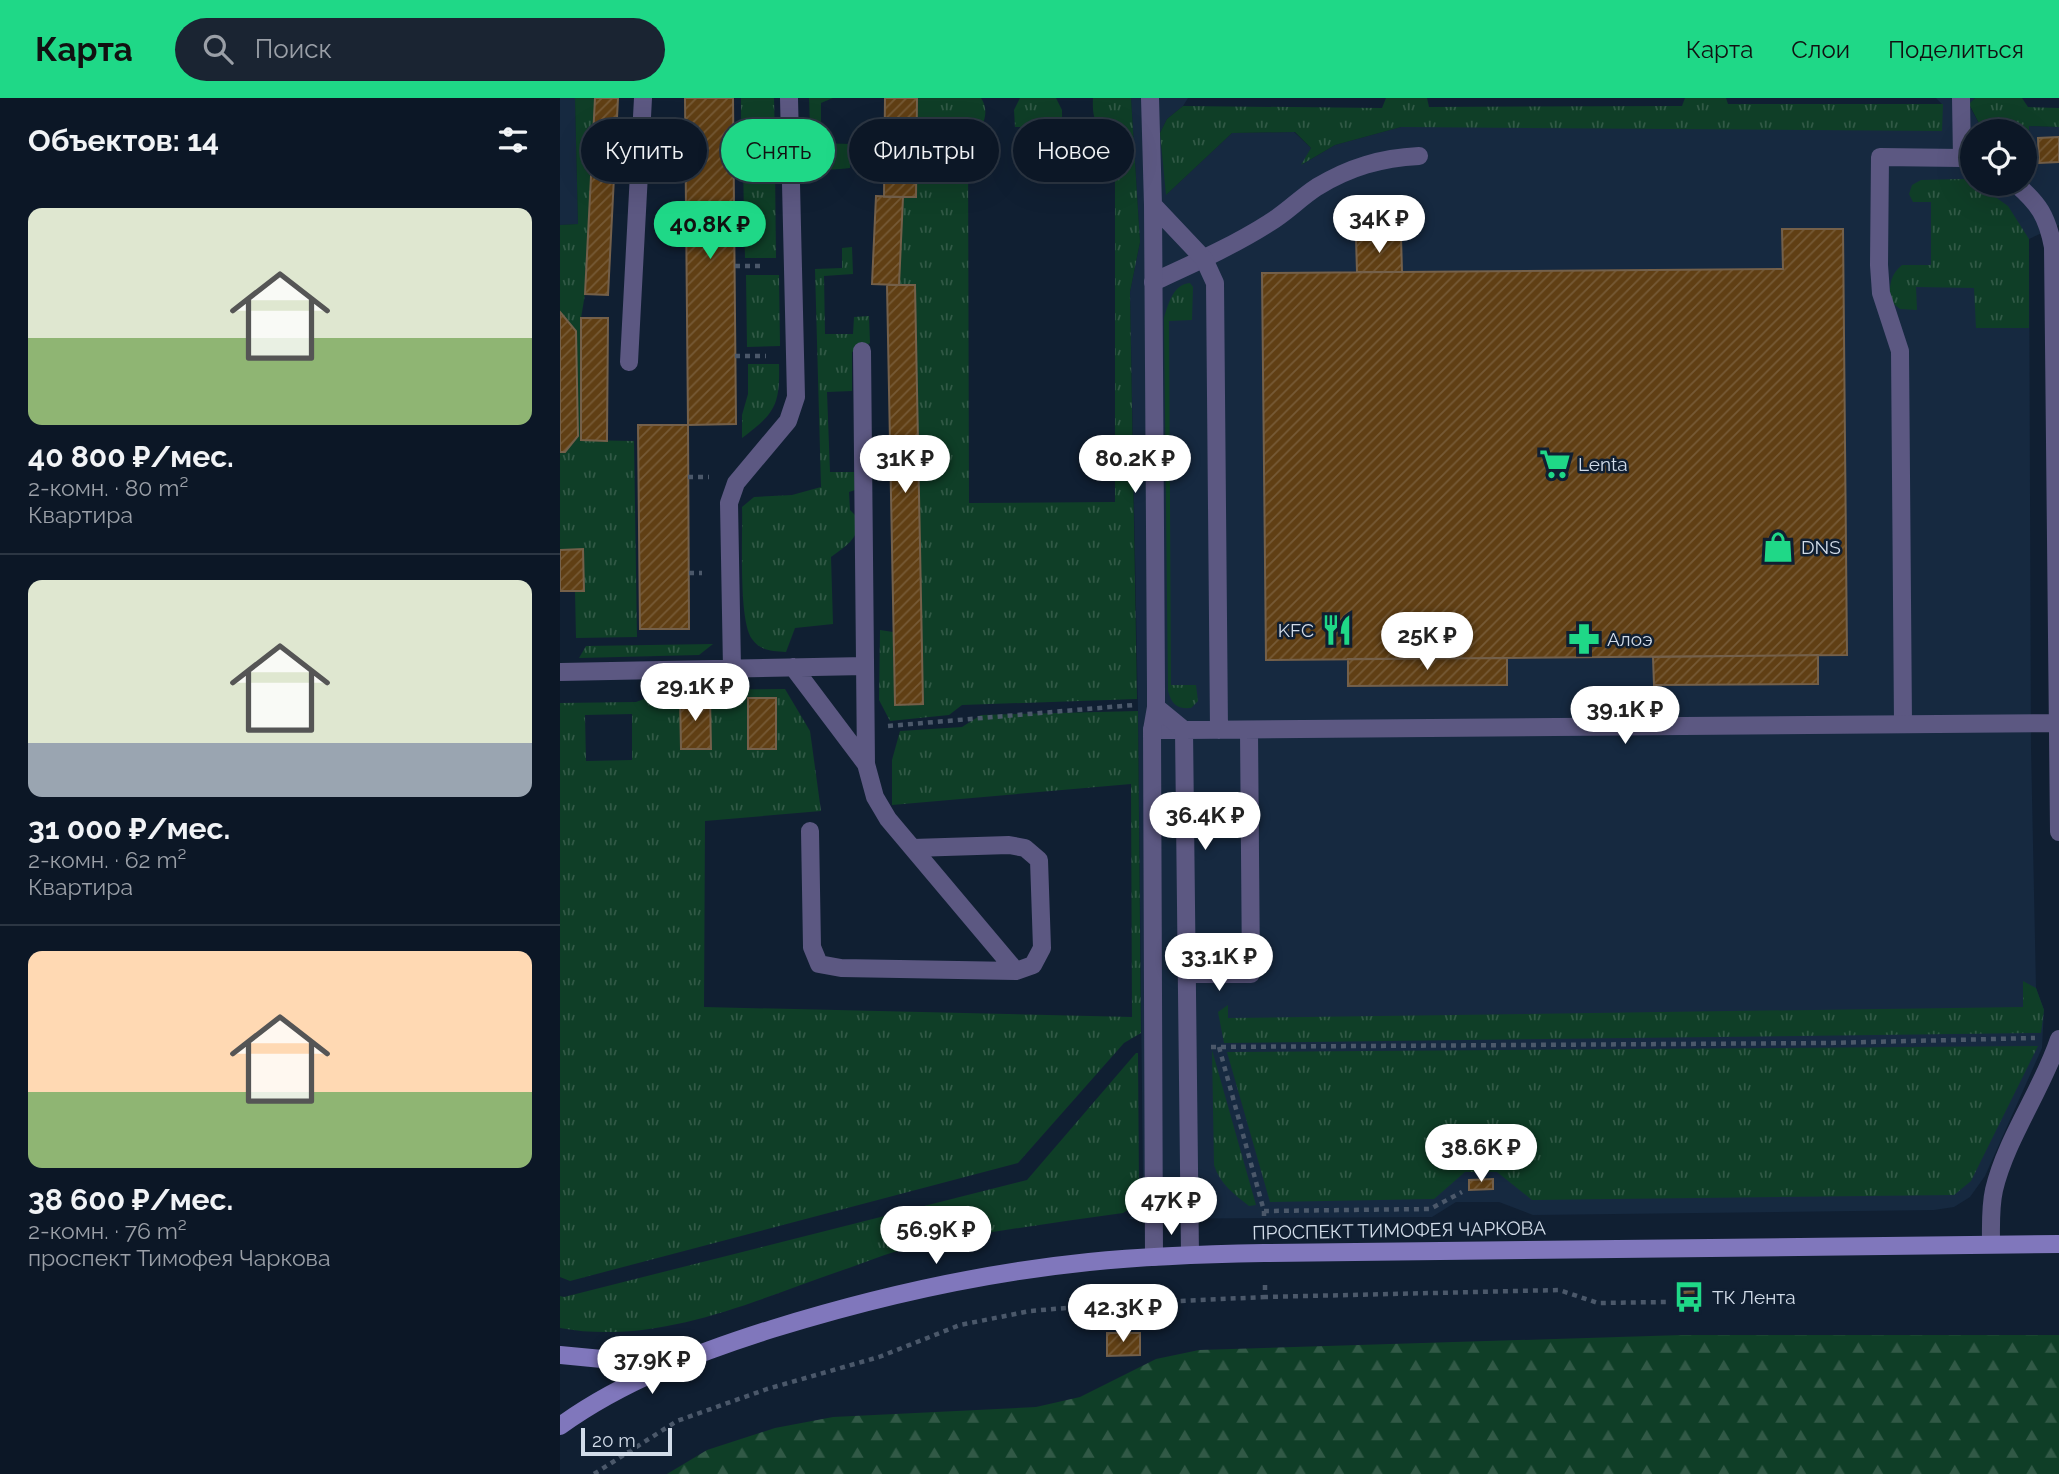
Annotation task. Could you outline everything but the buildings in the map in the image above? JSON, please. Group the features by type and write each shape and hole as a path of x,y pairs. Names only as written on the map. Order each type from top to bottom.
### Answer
{"main road":[{"name":"ПРОСПЕКТ ТИМОФЕЯ ЧАРКОВА","path":"560,1426 634,1384 730,1342 867,1301 939,1285 1039,1268 1190,1255 2059,1244"},
{"path":"560,1355 602,1359 645,1358 730,1342"}],"street":[{"path":"629,362 643,98"},
{"path":"732,668 729,503 736,483 788,421 796,397 789,98"},
{"path":"1150,98 1156,707 1152,730 1154,1257"},
{"path":"1961,98 1963,119"},
{"path":"1153,282 1204,259 1271,222 1316,188 1363,164 1388,158 1419,156"},
{"path":"1903,724 1900,351 1881,293 1880,157 1960,160"},
{"path":"2029,196 2048,222 2053,247 2059,832"},
{"path":"1153,205 1204,259 1215,283 1219,730"},
{"path":"862,351 866,764 876,797 888,819 1016,971"},
{"path":"560,671 865,666"},
{"path":"793,667 866,764"},
{"path":"1156,707 1184,730 1190,1255"},
{"path":"1152,730 2057,723"},
{"path":"1187,974 1251,974 1250,730"},
{"path":"810,831 812,947 819,964 841,968 1016,971 1033,965 1042,948 1039,860 1025,848 1009,845 913,848"},
{"path":"1991,1244 1994,1188 2003,1163 2052,1060 2050,1038"}],"path":[{"path":"735,266 761,266"},
{"path":"736,356 766,356"},
{"path":"688,477 709,477"},
{"path":"689,573 702,573"},
{"path":"866,727 1138,705"},
{"path":"1206,1047 1813,1043 2050,1038"},
{"path":"1219,1047 1264,1219"},
{"path":"1264,1211 1430,1209 1462,1192"},
{"path":"1265,1285 1265,1297"},
{"path":"594,1474 677,1421 767,1390 879,1357 960,1325 1030,1311 1265,1297 1559,1290 1598,1303 1665,1302"}],"shaded area":[{"path":"560,98 575,98 578,224 560,225"},
{"path":"1131,98 1188,98 1183,106 1167,119 1160,133 1167,194 1232,133 1294,132 1311,148 1303,164 1335,145 1401,127 1943,105 1936,98 1975,98 1969,105 1977,119 1960,119 1960,196 2037,196 2037,126 2059,127 2059,225 2029,239 2031,748 2036,988 2044,1010 2042,1048 1985,1176 1970,1197 1954,1207 1934,1210 1533,1215 1499,1202 1456,1202 1432,1217 1129,1219 1142,1199 1143,1187 1130,292 1140,242"}],"green space":[{"path":"575,98 595,98 594,119 581,119 581,182 591,182 585,294 581,318 581,440 634,441 637,637 576,638 575,591 583,549 560,550 560,452 565,452 560,225 578,224"},
{"path":"741,98 774,98 774,119 741,119"},
{"path":"809,98 833,98 821,103 821,119 810,119"},
{"path":"917,98 981,98 985,107 984,119 917,119"},
{"path":"1020,98 1056,98 1062,110 1062,119 1015,119 1014,110"},
{"path":"1093,98 1131,98 1132,119 1095,119"},
{"path":"1386,98 1427,98 1429,107 1682,106 1685,98 1726,98 1728,104 1943,104 1942,131 1401,127 1335,145 1301,165 1311,148 1295,132 1232,133 1166,195 1160,133 1167,119 1183,106 1382,108"},
{"path":"1975,98 2022,98 2028,107 2059,108 2059,127 2037,126 2037,119 1977,119 1969,104"},
{"path":"835,143 849,144 849,168 835,169"},
{"path":"1134,146 1140,242 1130,292 1137,699 962,705 949,715 890,721 879,700 880,630 893,632 895,705 923,704 915,286 899,285 903,197 916,197 916,182 968,182 969,503 1115,502 1115,182 1134,182"},
{"path":"1960,179 1960,196 1994,196 2008,206 2029,239 2029,328 1976,328 1974,288 1916,287 1917,310 1900,309 1890,301 1892,277 1902,265 1931,265 1931,202 1913,202 1909,194 1912,185 1921,180"},
{"path":"743,182 775,182 776,258 745,258"},
{"path":"852,247 853,274 824,276 825,334 853,334 854,317 869,316 870,343 852,352 852,391 827,392 830,472 854,472 855,490 849,492 850,510 858,518 858,525 851,541 831,557 833,624 795,628 786,652 772,651 755,643 748,629 742,576 742,507 754,497 792,495 821,487 815,269 842,268 842,248"},
{"path":"746,275 779,275 780,346 747,347"},
{"path":"1190,283 1193,287 1192,320 1169,321 1171,685 1196,685 1198,701 1191,708 1186,708 1176,705 1168,691 1164,318 1175,291"},
{"path":"748,364 779,364 778,390 768,415 742,438 742,415 748,394"},
{"path":"713,644 699,655 579,658 586,646"},
{"path":"785,689 810,731 821,811 705,821 704,1007 1132,1017 1131,784 892,805 892,760 900,731 962,727 981,715 1138,711 1141,1033 1124,1043 1018,1163 570,1281 560,1277 560,703 636,702 669,690","holes":["680,697 710,697 710,749 681,749","632,714 632,760 586,761 585,715"]},
{"path":"2023,981 2036,988 2044,1010 2041,1033 1224,1043 1218,1012 1228,1005 1228,1018 2023,1007"},
{"path":"2038,1046 1971,1181 1954,1195 1532,1200 1497,1172 1465,1172 1434,1199 1270,1202 1227,1052"},
{"path":"1212,1050 1256,1205 1249,1206 1233,1193 1220,1178 1214,1165"},
{"path":"1136,1053 1139,1191 1134,1206 1123,1213 982,1234 898,1251 739,1307 668,1326 596,1332 560,1328 560,1296 1027,1180"},
{"path":"1682,1335 2059,1335 2059,1474 667,1474 707,1450 775,1428 833,1417 1036,1407 1080,1397 1156,1359 1199,1350"}],"place":[{"name":"Lenta","path":"1555,464"},
{"name":"DNS","path":"1778,547"},
{"name":"KFC","path":"1337,630"},
{"name":"Алоэ","path":"1584,639"},
{"name":"ТК Лента","path":"1689,1297"}]}
